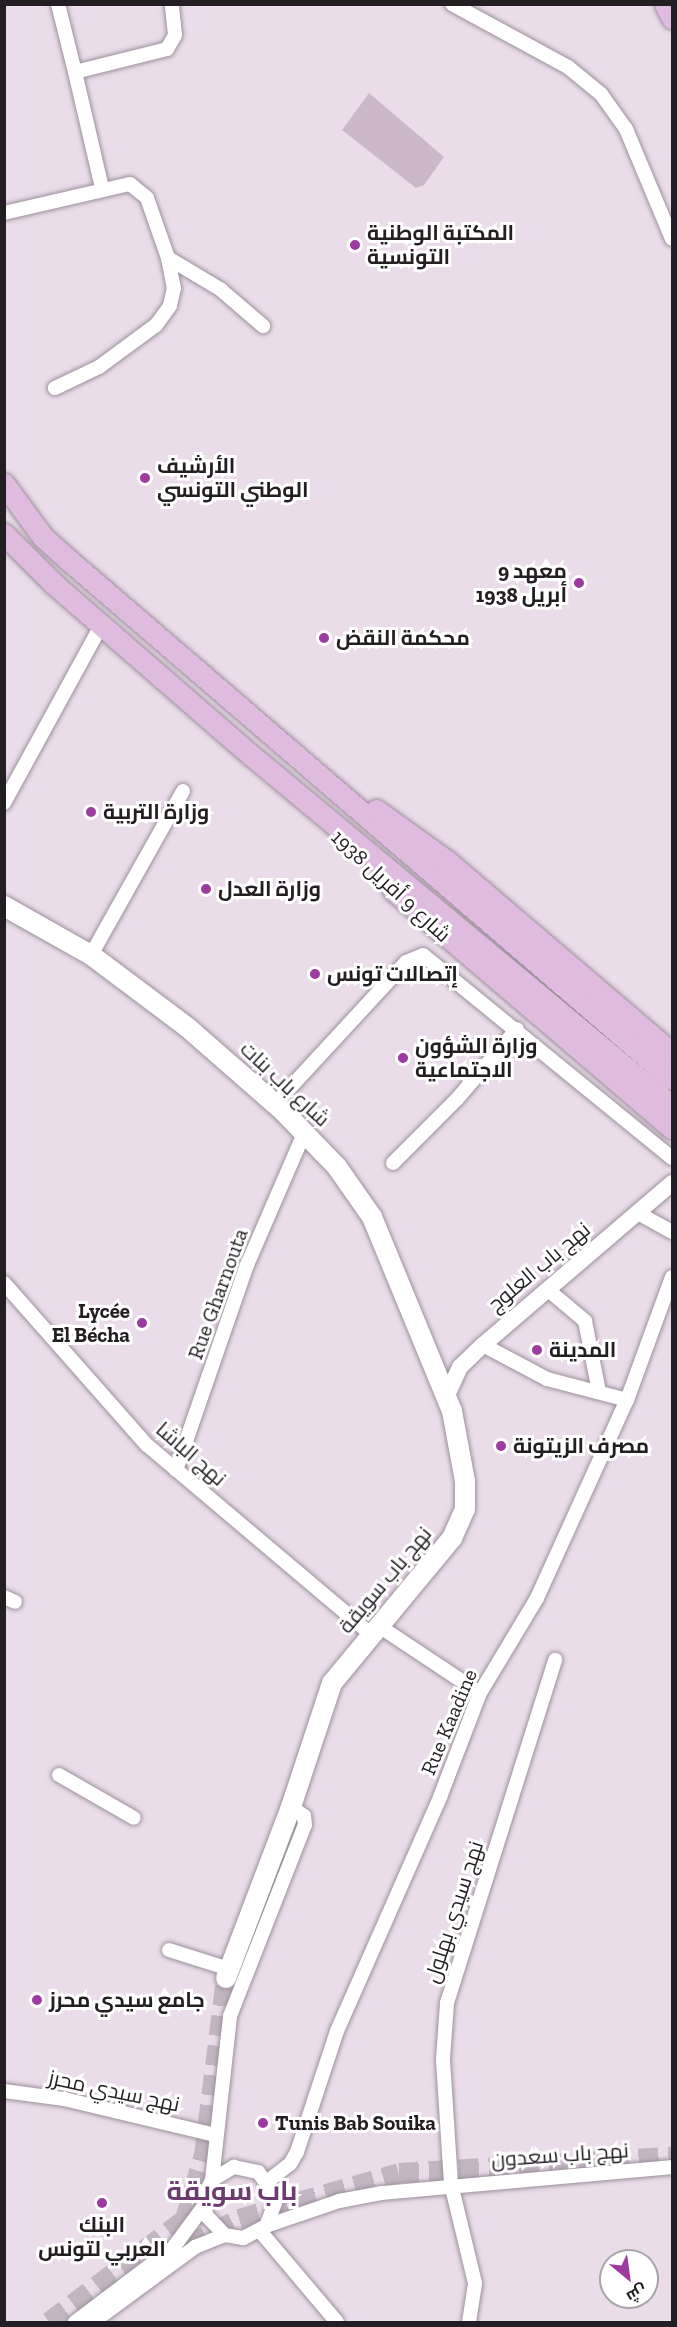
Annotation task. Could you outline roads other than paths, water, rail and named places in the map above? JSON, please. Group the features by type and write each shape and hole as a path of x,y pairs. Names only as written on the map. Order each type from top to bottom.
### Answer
{"main road":[{"path":"665,4 672,18"},
{"name":"شارع 9 أفريل 1938","path":"4,484 43,537 265,730 574,1011 672,1106"},
{"name":"شارع 9 أفريل 1938","path":"4,534 101,626 251,755 574,1011 672,1079"},
{"name":"شارع 9 أفريل 1938","path":"265,730 447,861 664,1038 672,1053"},
{"name":"شارع 9 أفريل 1938","path":"251,755 419,915 672,1128"},
{"name":"شارع باب بنات","path":"4,906 91,955 188,1027 275,1104 337,1167 372,1216 439,1376"},
{"name":"نهج باب سويقة","path":"227,1973 291,1807 332,1683 452,1538 465,1509 465,1481 447,1395 439,1376"}],"street":[{"path":"58,4 102,188"},
{"path":"75,72 167,49 176,35 172,4"},
{"path":"452,4 568,67 601,94 626,129 672,239"},
{"path":"4,213 102,188 130,184 140,190 168,258 174,288 170,306 156,325 99,367 55,388"},
{"path":"168,258 219,289 262,326"},
{"path":"4,803 101,626"},
{"path":"91,955 183,791"},
{"path":"275,1104 414,956 432,959 672,1158"},
{"path":"393,1162 458,1099 517,1029"},
{"name":"Rue Gharnouta","path":"177,1470 247,1265 304,1133"},
{"name":"نهج باب العلوج","path":"447,1395 460,1367 483,1345 672,1184"},
{"path":"638,1213 672,1232"},
{"name":"Rue Kaadine","path":"268,2181 290,2164 297,2152 337,2031 440,1797 480,1693 537,1598 627,1401 672,1277"},
{"name":"نهج الباشا","path":"4,1283 102,1399 177,1470 375,1630 480,1693"},
{"path":"547,1289 585,1321 599,1392"},
{"path":"483,1345 547,1379 627,1401"},
{"name":"نهج سيدي بهلول","path":"469,2322 475,2283 452,2184 442,2059 447,2003 555,1660"},
{"path":"58,1775 134,1818"},
{"path":"75,2322 173,2248 204,2206 212,2180 215,2135 230,2016 305,1825 304,1816 291,1807"},
{"path":"170,1950 227,1973"},
{"name":"نهج سيدي محرز","path":"4,2091 64,2099 215,2135"},
{"path":"204,2206 210,2223 225,2235 243,2238 263,2228 275,2204 268,2181 247,2168 234,2167 212,2180"},
{"name":"نهج باب سعدون","path":"263,2228 339,2201 452,2184 672,2167"},
{"path":"263,2228 337,2322"},
{"path":"93,2322 195,2247 225,2235"}],"tunnel":[{"path":"49,2322 185,2219 204,2155 226,1978"},
{"path":"161,2259 239,2219 399,2173 672,2157"}],"place":[{"name":"المكتبة الوطنية التونسية","path":"355,245"},
{"name":"الأرشيف الوطني التونسي","path":"145,478"},
{"name":"معهد 9 أبريل 1938","path":"579,583"},
{"name":"محكمة النقض","path":"324,638"},
{"name":"وزارة التربية","path":"91,812"},
{"name":"وزارة العدل","path":"206,889"},
{"name":"إتصالات تونس","path":"315,974"},
{"name":"وزارة الشؤون الاجتماعية","path":"403,1058"},
{"name":"Lycée El Bécha","path":"142,1323"},
{"name":"المدينة","path":"537,1350"},
{"name":"مصرف الزيتونة","path":"501,1446"},
{"name":"جامع سيدي محرز","path":"37,2000"},
{"name":"Tunis Bab Souika","path":"263,2123"},
{"name":"البنك العربي لتونس","path":"102,2203"}],"district":[{"name":"باب سويقة","path":"232,2192"}]}
